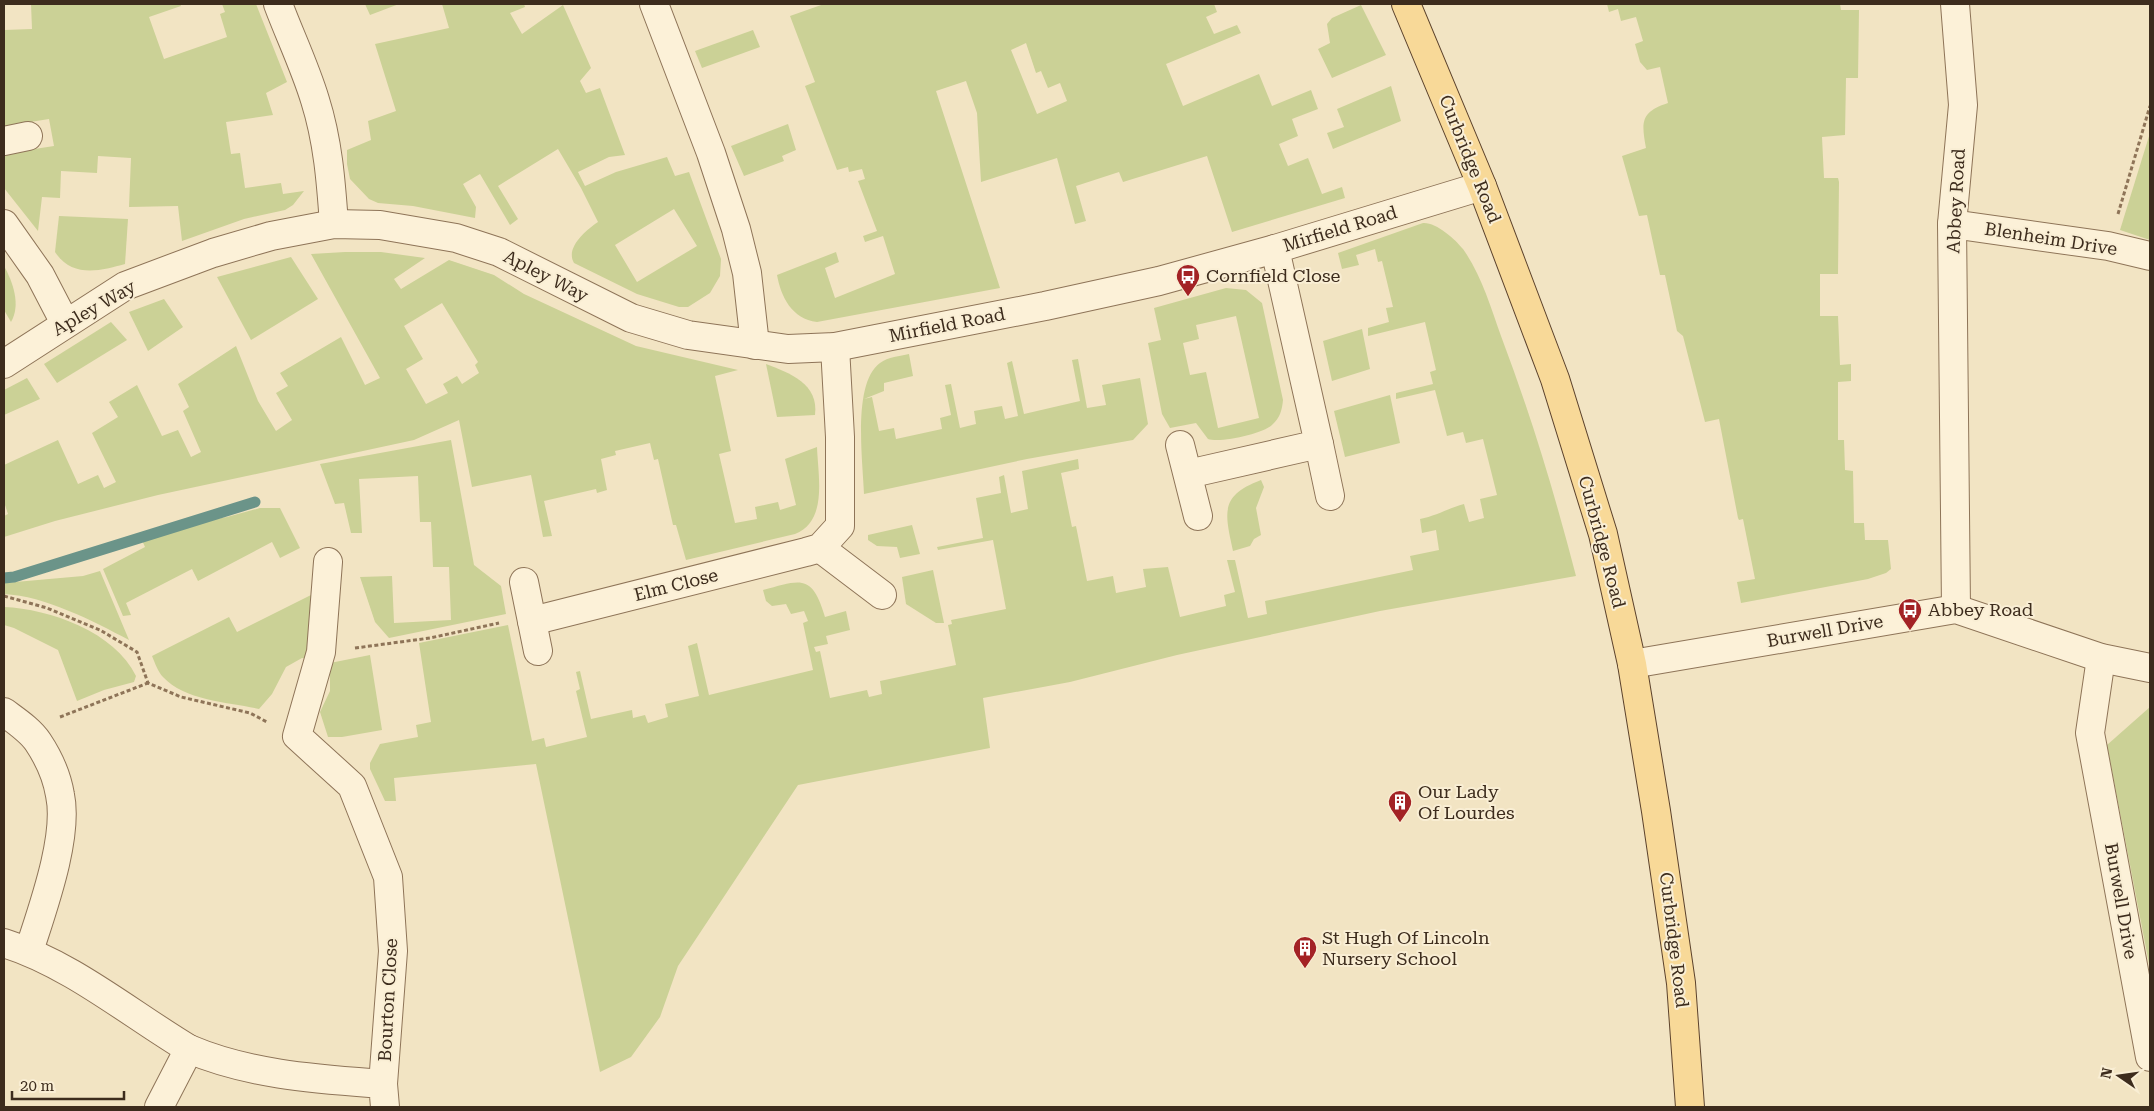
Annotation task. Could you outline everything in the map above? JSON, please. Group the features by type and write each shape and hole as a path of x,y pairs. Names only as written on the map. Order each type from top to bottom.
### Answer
{"main road":[{"name":"Curbridge Road","path":"1406,4 1482,186 1558,388 1603,534 1632,664 1656,811 1679,974 1690,1107"}],"street":[{"path":"278,4 315,98 323,129 330,162 334,224"},
{"path":"654,4 711,153 736,229 747,273 754,345"},
{"name":"Abbey Road","path":"1955,4 1963,105 1952,224 1956,609"},
{"name":"Mirfield Road","path":"754,345 788,349 835,346 1045,306 1159,281 1275,250 1482,186"},
{"path":"4,224 40,275 65,323"},
{"name":"Apley Way","path":"4,364 125,286 199,258 271,236 334,224 400,227 456,238 499,252 631,318 688,336 754,345"},
{"name":"Blenheim Drive","path":"1952,224 2108,246 2150,256"},
{"path":"1275,250 1330,496"},
{"path":"835,346 840,437 840,526 820,548 882,595"},
{"path":"1188,474 1319,444"},
{"path":"1180,446 1198,516"},
{"name":"Elm Close","path":"532,621 820,548"},
{"path":"297,736 321,652 328,562"},
{"path":"524,582 538,650"},
{"name":"Burwell Drive","path":"1632,664 1956,609 2101,658 2150,668"},
{"name":"Burwell Drive","path":"2101,658 2090,733 2150,1055"},
{"path":"4,712 38,742 53,770 61,804 61,826 55,859 30,951"},
{"name":"Bourton Close","path":"4,943 30,951 189,1049 235,1064 384,1096 393,951 388,877 352,786 297,736"},
{"path":"159,1107 189,1049"}],"path":[{"path":"2108,246 2150,106"},
{"path":"4,596 47,608 100,630 137,652 148,684"},
{"path":"321,652 430,638 515,620 532,621"},
{"path":"26,730 148,684 181,697 250,713 297,736"}],"green space":[{"path":"31,4 180,4 181,6 149,17 164,59 227,37 220,14 225,12 222,4 256,4 287,82 266,93 273,115 226,122 231,154 240,153 245,188 281,183 283,194 304,191 293,205 285,210 244,219 182,241 178,206 129,207 131,158 98,156 97,173 61,171 60,198 42,197 38,231 4,188 4,30 32,29","holes":["49,119 54,146 28,150 24,123"]},
{"path":"365,4 399,4 370,15"},
{"path":"442,4 524,4 525,7 510,13 522,34 563,5 591,68 580,81 586,93 600,88 625,155 609,157 578,172 585,186 616,172 667,157 675,176 689,172 721,259 720,276 710,293 688,307 679,307 637,294 574,263 572,251 574,246 598,222 558,149 498,186 518,219 510,225 480,174 463,184 476,207 475,218 413,206 378,203 369,199 350,179 347,150 371,140 368,121 396,111 375,44 449,28","holes":["674,209 697,246 637,282 615,245"]},
{"path":"824,4 1214,4 1217,12 1206,17 1214,34 1237,25 1241,33 1166,64 1183,106 1259,74 1272,106 1311,90 1318,109 1292,119 1298,136 1279,144 1288,166 1308,158 1322,194 1342,187 1345,198 1232,232 1207,156 1123,182 1119,172 1076,186 1086,221 1075,224 1057,158 981,182 977,113 966,81 936,91 1000,288 817,322 808,320 794,312 789,306 781,291 777,275 836,252 839,262 825,268 835,298 895,274 883,236 865,242 863,236 877,231 858,181 865,179 862,169 849,172 848,167 837,170 805,86 815,82 790,16","holes":["1026,43 1036,73 1041,71 1048,88 1060,83 1067,101 1037,114 1011,50"]},
{"path":"1607,4 1840,4 1841,10 1859,10 1858,78 1846,78 1845,135 1822,137 1824,178 1838,178 1839,182 1838,274 1820,274 1820,316 1838,316 1840,365 1851,364 1851,381 1838,382 1838,440 1844,440 1845,470 1853,471 1854,523 1864,523 1865,540 1888,540 1891,569 1886,573 1868,579 1741,603 1737,582 1755,579 1743,519 1739,520 1738,518 1719,419 1705,422 1683,336 1677,331 1665,275 1660,275 1647,215 1639,216 1622,156 1646,148 1645,119 1652,110 1668,103 1660,67 1647,70 1640,62 1635,44 1643,41 1636,17 1621,21 1618,9 1609,12"},
{"path":"1361,5 1386,55 1332,78 1318,49 1330,43 1327,24 1332,18"},
{"path":"753,30 760,47 702,68 695,51"},
{"path":"1391,86 1401,121 1333,149 1327,133 1344,127 1337,109"},
{"path":"788,124 796,150 782,156 784,161 744,176 731,146"},
{"path":"2150,133 2150,240 2120,230"},
{"path":"59,216 128,219 125,264 96,270 78,269 70,266 55,252"},
{"path":"1423,223 1439,228 1463,249 1480,280 1532,425 1576,576 1380,611 1177,655 1070,682 983,698 990,748 798,785 678,966 660,1017 631,1057 600,1072 536,764 394,778 396,801 385,801 370,769 370,763 380,744 418,737 416,725 431,722 419,643 508,625 532,741 544,738 546,747 587,737 576,691 580,689 576,672 580,671 591,719 632,710 633,718 645,715 648,723 668,717 665,704 699,696 688,646 697,643 709,695 813,670 803,623 808,621 804,611 791,614 786,604 772,606 766,601 763,590 787,584 803,583 810,586 820,603 825,617 846,611 850,630 826,636 828,644 814,647 816,652 820,651 830,698 867,690 869,697 882,694 880,681 956,665 948,625 952,624 951,620 1006,609 993,540 938,550 937,547 983,538 976,498 1001,493 999,477 1004,475 1011,513 1028,509 1022,471 1078,459 1079,469 1061,473 1072,527 1076,526 1087,581 1113,576 1116,593 1146,587 1143,569 1168,567 1180,617 1226,606 1224,595 1235,592 1227,560 1235,560 1248,618 1267,614 1265,601 1413,570 1410,556 1439,550 1436,530 1422,533 1420,519 1464,504 1469,522 1484,518 1480,499 1497,495 1483,439 1466,443 1463,432 1447,436 1435,390 1396,399 1396,393 1433,384 1430,372 1436,370 1425,322 1368,336 1368,328 1389,322 1386,308 1393,307 1382,261 1378,262 1375,249 1356,255 1359,265 1342,269 1338,253"},
{"path":"381,252 425,258 394,279 401,289 449,260 494,275 524,294 636,346 738,370 715,376 731,451 719,454 735,523 757,519 755,507 778,502 780,510 796,505 785,459 817,447 819,496 817,508 812,519 805,528 795,534 686,560 676,525 673,525 658,459 654,460 650,443 615,451 616,455 601,459 607,490 597,493 596,489 544,501 552,536 543,537 531,475 472,487 459,420 414,440 158,495 55,521 4,537 4,516 8,514 4,502 4,465 58,440 78,484 98,475 104,488 116,482 92,433 118,417 109,402 137,385 162,436 178,430 191,457 201,452 183,411 189,407 178,384 236,346 258,401 276,431 292,420 276,393 288,386 280,373 341,337 365,385 380,378 311,254","holes":["442,303 478,362 475,365 479,373 462,384 457,376 443,384 448,393 426,404 406,369 423,359 404,326"]},
{"path":"291,257 318,299 251,340 217,277"},
{"path":"4,266 13,286 16,301 11,322 4,310"},
{"path":"1226,288 1246,290 1262,303 1283,400 1277,420 1260,432 1222,440 1208,439 1196,423 1170,428 1162,414 1148,343 1161,340 1154,308","holes":["1236,316 1259,418 1218,428 1206,372 1190,375 1183,343 1199,339 1196,325"]},
{"path":"164,299 183,327 148,351 129,312"},
{"path":"111,322 127,340 57,383 44,364"},
{"path":"1362,329 1370,369 1332,381 1323,341"},
{"path":"909,354 913,376 884,383 884,391 864,399 872,397 879,431 894,428 896,439 942,429 940,418 951,415 945,385 951,384 960,428 976,424 974,411 1002,406 1005,419 1018,416 1007,363 1012,361 1024,414 1080,401 1072,360 1078,359 1087,408 1106,405 1102,385 1140,378 1148,424 1133,440 1027,459 864,494 861,424 862,405 866,387 871,373 880,363 890,358"},
{"path":"766,364 793,376 808,388 815,404 815,415 777,417"},
{"path":"27,378 40,399 4,415 4,390"},
{"path":"1390,395 1400,443 1345,457 1334,411"},
{"path":"451,440 474,565 501,586 506,614 389,638 375,622 360,577 392,576 394,623 451,620 449,567 433,567 431,522 420,522 418,476 359,479 362,533 351,533 344,503 335,504 320,464"},
{"path":"1261,480 1264,487 1256,508 1261,535 1254,539 1250,546 1233,551 1228,526 1228,507 1238,492"},
{"path":"260,508 280,508 300,548 280,558 272,542 198,581 192,569 126,603 131,615 123,616 103,569 145,547 141,538 182,525 227,517"},
{"path":"912,525 920,554 900,558 897,547 877,546 868,540 868,535"},
{"path":"933,570 944,623 936,623 906,604 902,577"},
{"path":"100,571 129,640 52,604 36,599 4,594 4,583 83,576"},
{"path":"317,592 308,659 302,658 286,667 272,694 259,709 195,696 183,691 163,677 152,656 229,617 237,632"},
{"path":"4,607 41,612 60,618 97,635 126,660 136,676 134,682 104,690 77,701 58,650 4,625"},
{"path":"370,655 382,730 342,737 328,737 320,712 330,691 330,663"},
{"path":"2150,707 2150,969 2107,745"}],"waterway":[{"path":"4,578 14,577 255,502"}],"place":[{"name":"Cornfield Close","path":"1188,297"},
{"name":"Abbey Road","path":"1910,631"},
{"name":"Our Lady Of Lourdes","path":"1400,823"},
{"name":"St Hugh Of Lincoln Nursery School","path":"1305,969"}]}
